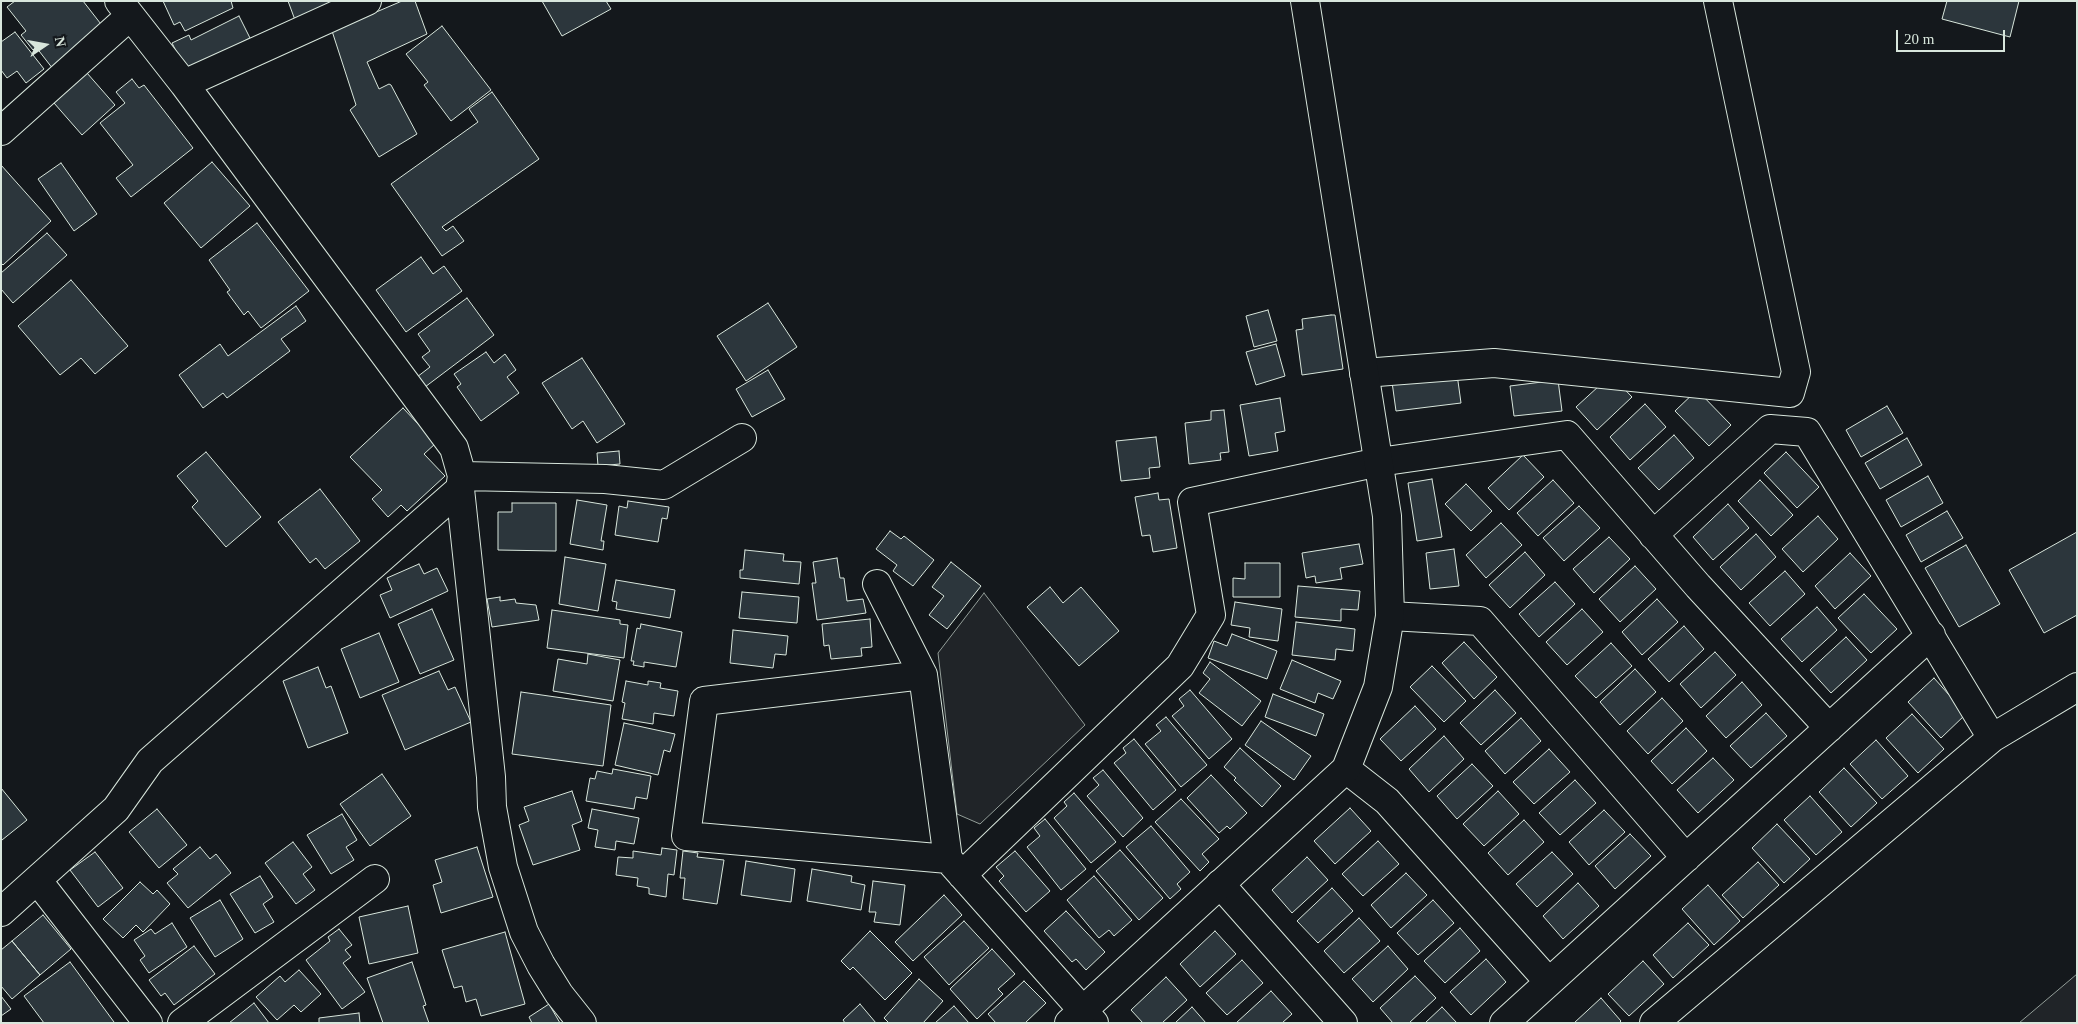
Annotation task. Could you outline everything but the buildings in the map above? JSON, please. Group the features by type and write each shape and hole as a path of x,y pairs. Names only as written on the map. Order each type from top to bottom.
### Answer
{"street":[{"path":"184,84 367,1"},
{"path":"877,584 923,675 955,867 1082,1019 1220,884 1346,769 1378,687 1390,616 1388,516 1305,1"},
{"path":"1718,1 1796,372 1790,393 1807,432 1992,738"},
{"path":"1,131 125,9 184,84 454,448 461,483 491,777 492,807 503,867 524,932 559,994 582,1023"},
{"path":"1364,373 1494,363 1790,393"},
{"path":"1654,535 1770,429 1807,432"},
{"path":"923,675 704,701 686,836 955,867 1180,666 1211,615 1192,502 1379,462 1567,435 1654,535 1829,728"},
{"path":"1,912 38,881 116,809 150,762 461,483 605,479 664,486 742,438"},
{"path":"1390,616 1480,621 1686,858"},
{"path":"1504,1023 1931,635"},
{"path":"1654,1023 1992,738 2077,687"},
{"path":"1346,769 1387,801 1549,982"},
{"path":"182,1023 375,879"},
{"path":"38,881 148,1023"},
{"path":"1220,884 1343,1023"}],"shaded area":[{"path":"984,593 1085,725 980,824 957,814 938,653"},
{"path":"2077,974 2077,1023 2019,1023"}]}
